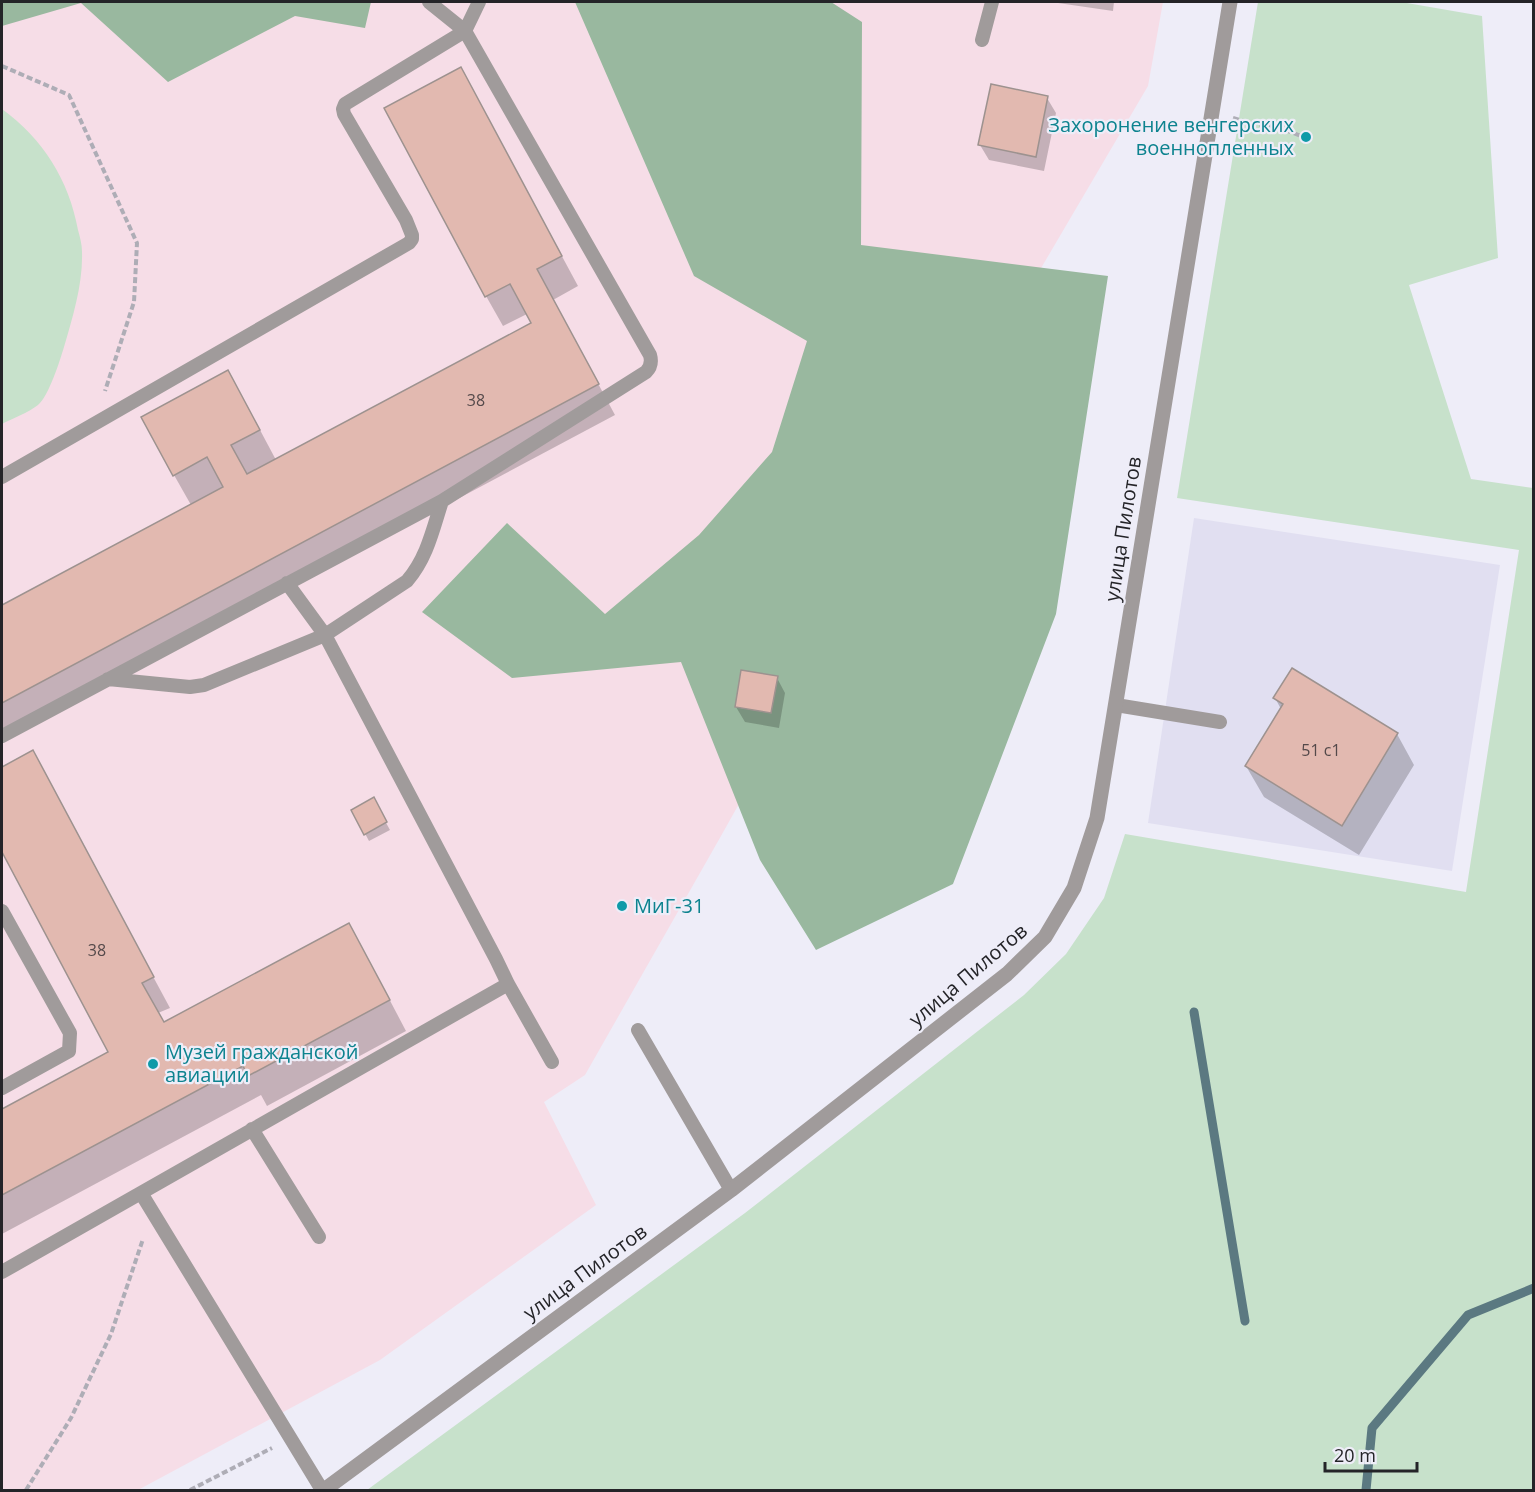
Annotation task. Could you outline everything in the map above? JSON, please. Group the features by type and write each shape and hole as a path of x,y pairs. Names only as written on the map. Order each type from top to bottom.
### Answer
{"street":[{"name":"улица Пилотов","path":"323,1491 731,1190 1007,974 1045,937 1074,888 1098,818 1230,2"}],"lane":[{"path":"2,736 442,501 649,369 651,359 465,31 429,2"},
{"path":"2,477 409,243 412,235 406,220 344,114 344,106 465,31 479,2"},
{"path":"982,40 992,2"},
{"path":"108,679 189,687 204,685 325,635 407,581 417,570 426,553 442,501"},
{"path":"287,583 325,635 508,984 552,1062"},
{"path":"1116,705 1220,722"},
{"path":"2,912 70,1033 69,1051 2,1088"},
{"path":"2,1272 508,984"},
{"path":"638,1030 731,1190"},
{"path":"252,1129 319,1237"},
{"path":"141,1193 323,1491"}],"path":[{"path":"2,66 69,95 137,243 134,302 95,425"},
{"path":"1212,112 1253,124 1274,126 1304,137"},
{"path":"26,1491 71,1418 111,1334 152,1210"},
{"path":"190,1491 292,1439"}],"shaded area":[{"path":"2,2 1163,2 1148,86 1000,338 585,1075 544,1102 596,1205 380,1360 138,1490 2,1490"},
{"path":"1194,518 1500,565 1452,871 1148,823"}],"green space":[{"path":"2,2 371,2 365,28 295,16 168,82 81,3 2,26"},
{"path":"575,2 831,2 862,22 861,245 1108,276 1056,614 953,884 816,950 760,860 681,662 512,678 422,612 507,523 605,614 699,535 772,452 807,341 694,276"},
{"path":"1258,2 1401,2 1482,16 1498,258 1409,285 1471,479 1533,488 1533,1490 367,1490 745,1213 1024,995 1066,954 1104,898 1125,834 1466,892 1519,550 1177,498"},
{"path":"2,109 42,147 61,178 74,212 82,252 77,300 50,386 38,405 2,424"}],"building":[{"path":"461,67 562,256 537,269 599,384 2,703 2,605 223,487 207,457 173,476 141,417 228,370 260,430 231,445 247,474 531,323 510,284 485,297 384,108"},
{"path":"991,84 1048,96 1036,157 978,145"},
{"path":"1292,668 1398,733 1342,826 1245,766 1283,704 1273,698"},
{"path":"741,670 778,676 771,713 735,707"},
{"path":"33,750 154,977 142,983 164,1022 349,923 390,1000 248,1076 243,1066 2,1195 2,1109 108,1052 2,852 2,767"},
{"path":"374,797 387,822 364,835 351,810"}],"waterway":[{"path":"1194,1012 1245,1321"},
{"path":"1366,1490 1372,1428 1468,1315 1534,1288"}],"place":[{"name":"Захоронение венгерских военнопленных","path":"1306,137"},
{"name":"МиГ-31","path":"622,906"},
{"name":"Музей гражданской авиации","path":"153,1064"}]}
